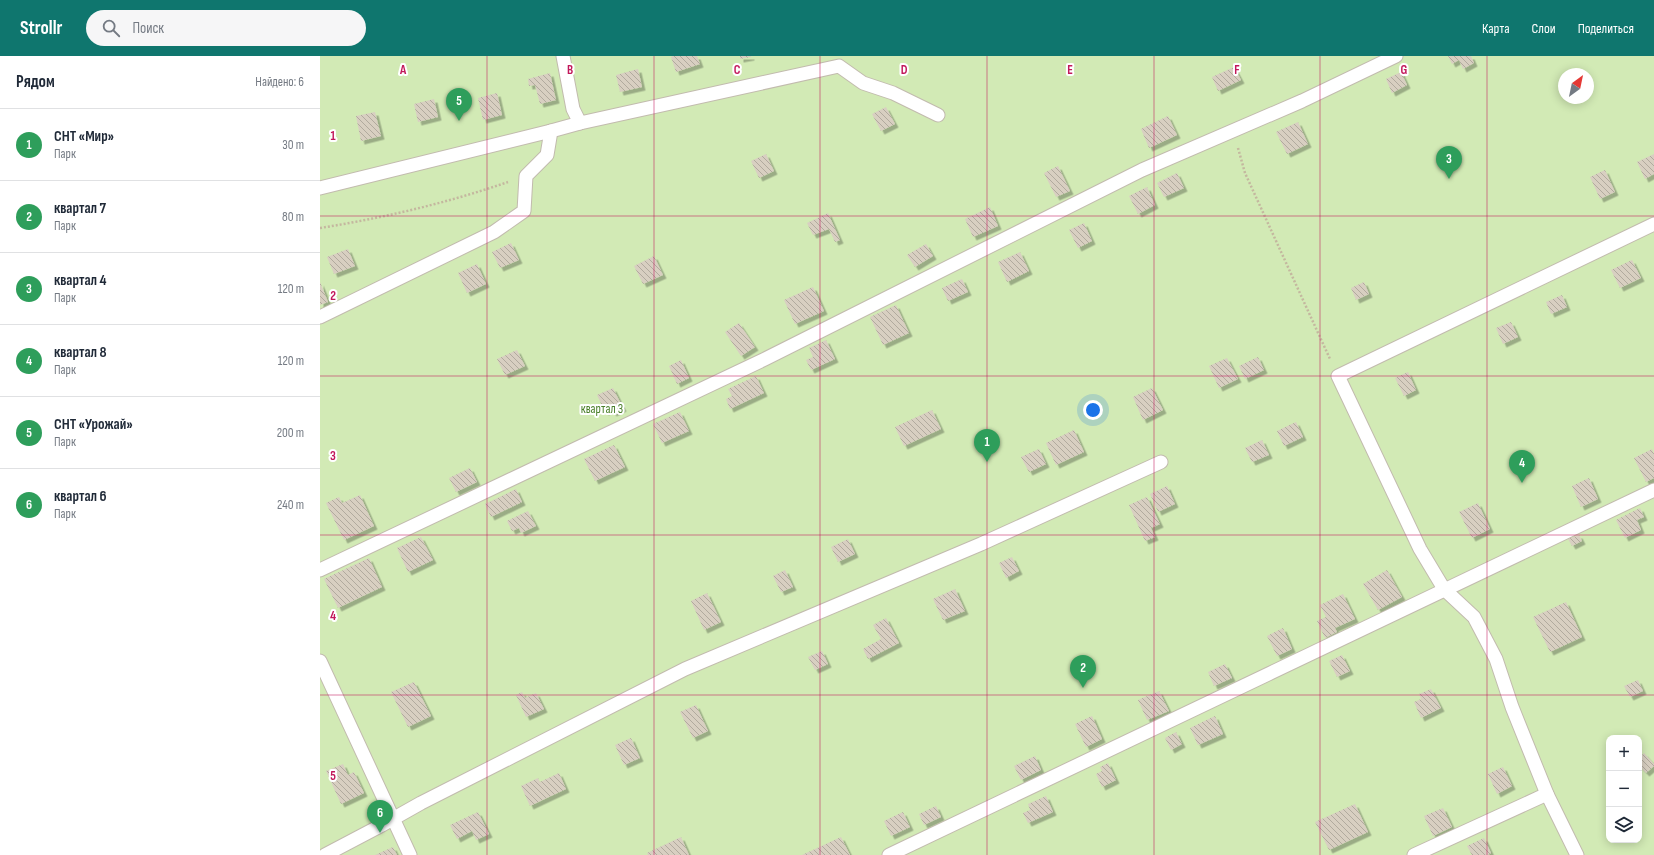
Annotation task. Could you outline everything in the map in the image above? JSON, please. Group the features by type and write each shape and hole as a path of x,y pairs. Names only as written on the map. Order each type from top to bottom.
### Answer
{"lane":[{"path":"563,56 573,109 580,123"},
{"path":"320,570 765,359 1142,170 1302,101 1396,56"},
{"path":"320,188 580,123 839,66 863,84 893,93 938,115"},
{"path":"320,317 494,232 524,211 526,176 547,155 551,131"},
{"path":"1577,855 1547,794 1512,707 1496,659 1474,617 1444,589 1420,549 1338,376 1654,224"},
{"path":"325,855 421,803 685,669 981,544 1161,462"},
{"path":"889,855 1654,490"},
{"path":"320,660 410,855"},
{"path":"1414,855 1547,794"}],"path":[{"path":"1234,130 1245,173 1338,376"},
{"path":"320,228 366,221 478,192 526,176"}],"green space":[{"name":"квартал 3","path":"320,56 1654,56 1654,855 320,855"}],"building":[{"path":"697,56 700,64 676,72 671,57"},
{"path":"740,56 751,56 751,57 740,59"},
{"path":"1448,56 1471,56 1474,63 1463,69 1459,60 1452,64"},
{"path":"1234,67 1241,80 1218,91 1212,77"},
{"path":"638,69 642,87 620,92 616,75"},
{"path":"1401,72 1407,85 1392,93 1386,79"},
{"path":"550,73 556,100 540,104 535,85 529,86 528,79"},
{"path":"497,93 502,115 483,120 478,98"},
{"path":"434,99 438,117 418,122 414,104"},
{"path":"886,107 895,124 881,131 872,114"},
{"path":"375,112 381,136 361,141 356,116"},
{"path":"1168,116 1177,135 1149,148 1141,129"},
{"path":"1298,122 1308,144 1287,154 1276,132"},
{"path":"766,154 774,171 759,178 751,161"},
{"path":"1654,154 1654,174 1645,179 1637,162"},
{"path":"1058,166 1070,191 1056,197 1044,173"},
{"path":"1605,170 1615,192 1600,199 1590,177"},
{"path":"1177,173 1184,188 1164,197 1157,183"},
{"path":"1147,187 1155,205 1138,214 1129,196"},
{"path":"990,207 998,226 973,237 965,219"},
{"path":"828,213 840,240 835,242 829,229 813,235 807,223"},
{"path":"1084,223 1092,241 1078,248 1069,230"},
{"path":"511,243 519,260 500,268 492,252"},
{"path":"926,244 933,256 915,267 907,255"},
{"path":"348,249 355,266 334,274 327,257"},
{"path":"1020,252 1029,271 1007,282 998,262"},
{"path":"654,256 663,275 643,284 634,266"},
{"path":"1632,260 1641,278 1620,288 1611,270"},
{"path":"477,264 486,284 467,293 458,273"},
{"path":"962,279 968,292 948,301 942,288"},
{"path":"320,282 328,302 320,305"},
{"path":"1364,282 1369,294 1356,300 1351,288"},
{"path":"813,287 824,311 795,324 784,300"},
{"path":"1562,295 1567,307 1551,314 1546,302"},
{"path":"896,305 909,333 883,345 870,317"},
{"path":"1511,322 1518,337 1503,344 1496,328"},
{"path":"739,323 755,347 741,356 725,332"},
{"path":"826,340 835,359 811,370 806,360 813,357 809,348"},
{"path":"517,350 525,366 505,375 497,359"},
{"path":"1258,357 1264,370 1245,379 1239,366"},
{"path":"1227,358 1238,379 1219,388 1209,366"},
{"path":"681,360 689,378 677,384 669,366"},
{"path":"1408,372 1416,390 1404,396 1395,378"},
{"path":"756,376 764,393 730,409 726,399 732,396 728,389"},
{"path":"613,388 623,408 613,413 611,409 605,412 597,395"},
{"path":"1152,388 1163,410 1143,420 1133,397"},
{"path":"932,410 941,429 904,446 895,427"},
{"path":"680,412 689,431 662,443 653,424"},
{"path":"1296,422 1303,437 1284,446 1277,431"},
{"path":"1074,430 1084,452 1056,465 1046,443"},
{"path":"1262,440 1269,455 1252,462 1245,448"},
{"path":"614,445 625,467 595,481 584,459"},
{"path":"1039,449 1046,464 1029,472 1021,457"},
{"path":"1652,449 1654,454 1654,478 1646,482 1634,458"},
{"path":"470,468 477,482 456,492 449,478"},
{"path":"1589,478 1598,499 1581,507 1572,486"},
{"path":"1167,486 1175,504 1158,512 1150,494"},
{"path":"516,489 522,502 491,517 485,504"},
{"path":"360,495 374,526 344,540 326,503 339,497 342,503"},
{"path":"1147,497 1160,524 1151,528 1155,537 1145,541 1129,505"},
{"path":"1478,503 1490,529 1472,538 1459,512"},
{"path":"1640,508 1644,517 1637,520 1641,530 1625,538 1616,520"},
{"path":"528,511 536,526 521,533 519,528 512,531 507,521"},
{"path":"1579,535 1582,541 1572,546 1568,539"},
{"path":"421,537 433,560 408,572 397,548"},
{"path":"848,539 855,554 838,562 831,547"},
{"path":"1012,557 1019,571 1006,578 999,563"},
{"path":"369,558 382,587 338,608 324,579"},
{"path":"785,570 793,587 781,592 773,576"},
{"path":"1387,570 1402,597 1378,610 1363,584"},
{"path":"955,589 965,611 943,620 933,599"},
{"path":"707,593 721,622 704,630 691,601"},
{"path":"1343,594 1355,619 1335,628 1337,632 1325,638 1317,621 1326,617 1320,605"},
{"path":"1566,602 1582,637 1550,652 1533,617"},
{"path":"886,618 899,643 868,659 863,649 881,639 873,625"},
{"path":"1283,628 1292,649 1277,656 1267,636"},
{"path":"822,651 828,664 815,670 808,657"},
{"path":"1342,655 1350,671 1337,677 1329,661"},
{"path":"1225,664 1232,678 1214,686 1208,672"},
{"path":"1638,680 1643,691 1630,697 1624,686"},
{"path":"414,682 431,716 408,727 391,692"},
{"path":"1431,689 1441,708 1421,718 1414,702 1421,699 1419,694"},
{"path":"1159,691 1169,711 1147,720 1138,700"},
{"path":"522,692 525,698 536,693 544,709 526,717 516,695"},
{"path":"696,705 708,731 693,738 680,712"},
{"path":"1092,716 1102,739 1086,747 1075,724"},
{"path":"1215,716 1223,734 1198,745 1190,728"},
{"path":"1176,732 1182,744 1171,750 1165,738"},
{"path":"631,738 640,758 624,765 615,745"},
{"path":"1644,753 1654,764 1654,766 1646,773 1642,769 1642,755"},
{"path":"1035,756 1041,770 1021,780 1014,766"},
{"path":"1108,763 1116,780 1102,787 1096,774 1102,771 1100,767"},
{"path":"343,764 348,775 354,772 364,793 341,804 326,771"},
{"path":"1503,767 1512,786 1497,794 1488,774"},
{"path":"559,773 566,789 530,806 521,786 538,778 540,782"},
{"path":"1046,796 1053,812 1028,823 1023,813 1030,810 1028,804"},
{"path":"1355,804 1368,832 1329,850 1315,822"},
{"path":"936,806 941,817 924,825 919,814"},
{"path":"1443,808 1452,827 1433,836 1424,816"},
{"path":"478,812 489,834 476,840 472,831 457,839 450,825"},
{"path":"903,812 910,827 891,836 884,821"},
{"path":"681,837 689,855 648,855 647,853"},
{"path":"841,837 850,855 802,855"},
{"path":"1484,838 1491,853 1488,855 1472,855 1467,846"},
{"path":"393,847 397,855 375,855"}],"place":[{"name":"СНТ «Урожай»","path":"459,121"},
{"name":"квартал 4","path":"1449,179"},
{"name":"СНТ «Мир»","path":"987,462"},
{"name":"квартал 8","path":"1522,483"},
{"name":"квартал 7","path":"1083,688"},
{"name":"квартал 6","path":"380,833"}]}
